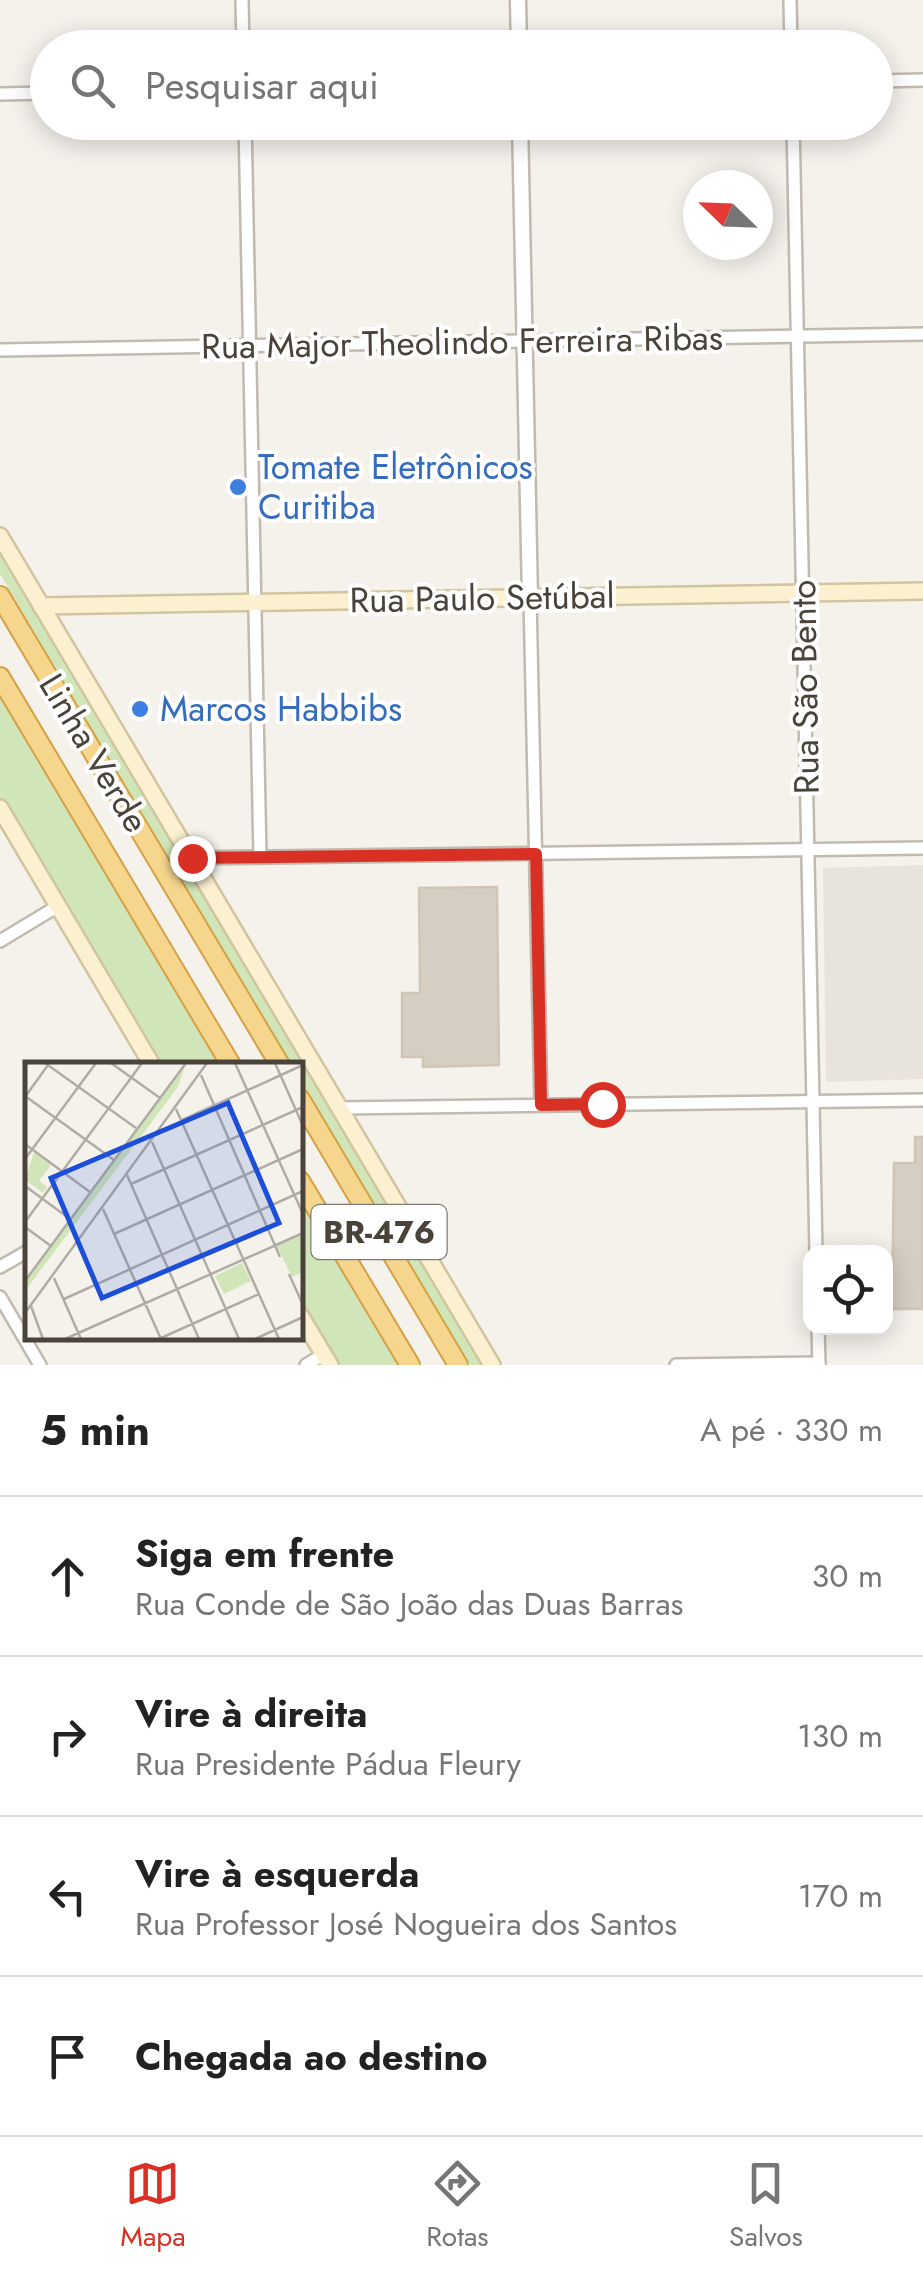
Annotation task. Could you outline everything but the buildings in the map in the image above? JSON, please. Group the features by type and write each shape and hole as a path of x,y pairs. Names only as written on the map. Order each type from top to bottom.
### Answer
{"highway":[{"name":"Linha Verde","path":"0,596 278,1062"},
{"name":"Linha Verde","path":"0,676 229,1062"},
{"name":"BR-476","path":"302,1102 458,1365"},
{"name":"BR-476","path":"302,1184 410,1365"}],"main road":[{"path":"0,536 492,1365"},
{"name":"Rua Paulo Setúbal","path":"42,606 923,591"},
{"path":"0,808 150,1062"},
{"path":"302,1317 327,1360"}],"street":[{"path":"242,0 243,30"},
{"path":"518,0 519,30"},
{"path":"790,0 791,30"},
{"path":"893,81 923,80"},
{"path":"0,94 30,93"},
{"path":"244,140 260,857"},
{"path":"520,140 541,1105"},
{"name":"Rua São Bento","path":"793,140 816,1245"},
{"name":"Rua Major Theolindo Ferreira Ribas","path":"0,350 923,334"},
{"path":"192,858 923,848"},
{"path":"0,941 58,906"},
{"path":"340,1108 923,1100"},
{"path":"0,1267 25,1253"},
{"path":"0,1297 25,1340"},
{"path":"676,1365 819,1364 818,1335"},
{"path":"25,1340 40,1365"},
{"path":"306,1365 327,1360"}],"shaded area":[{"path":"923,865 923,1079 826,1082 823,868"}],"green space":[{"path":"0,549 485,1365 470,1365 302,1082 302,1062 290,1062 0,574"},
{"path":"0,696 218,1062 157,1062 0,800"},
{"path":"302,1203 398,1365 338,1365 302,1304"}],"place":[{"name":"Tomate Eletrônicos Curitiba","path":"238,487"},
{"name":"Marcos Habbibs","path":"140,709"}],"route":[{"path":"192,858 536,854 541,1105 602,1104"}]}
